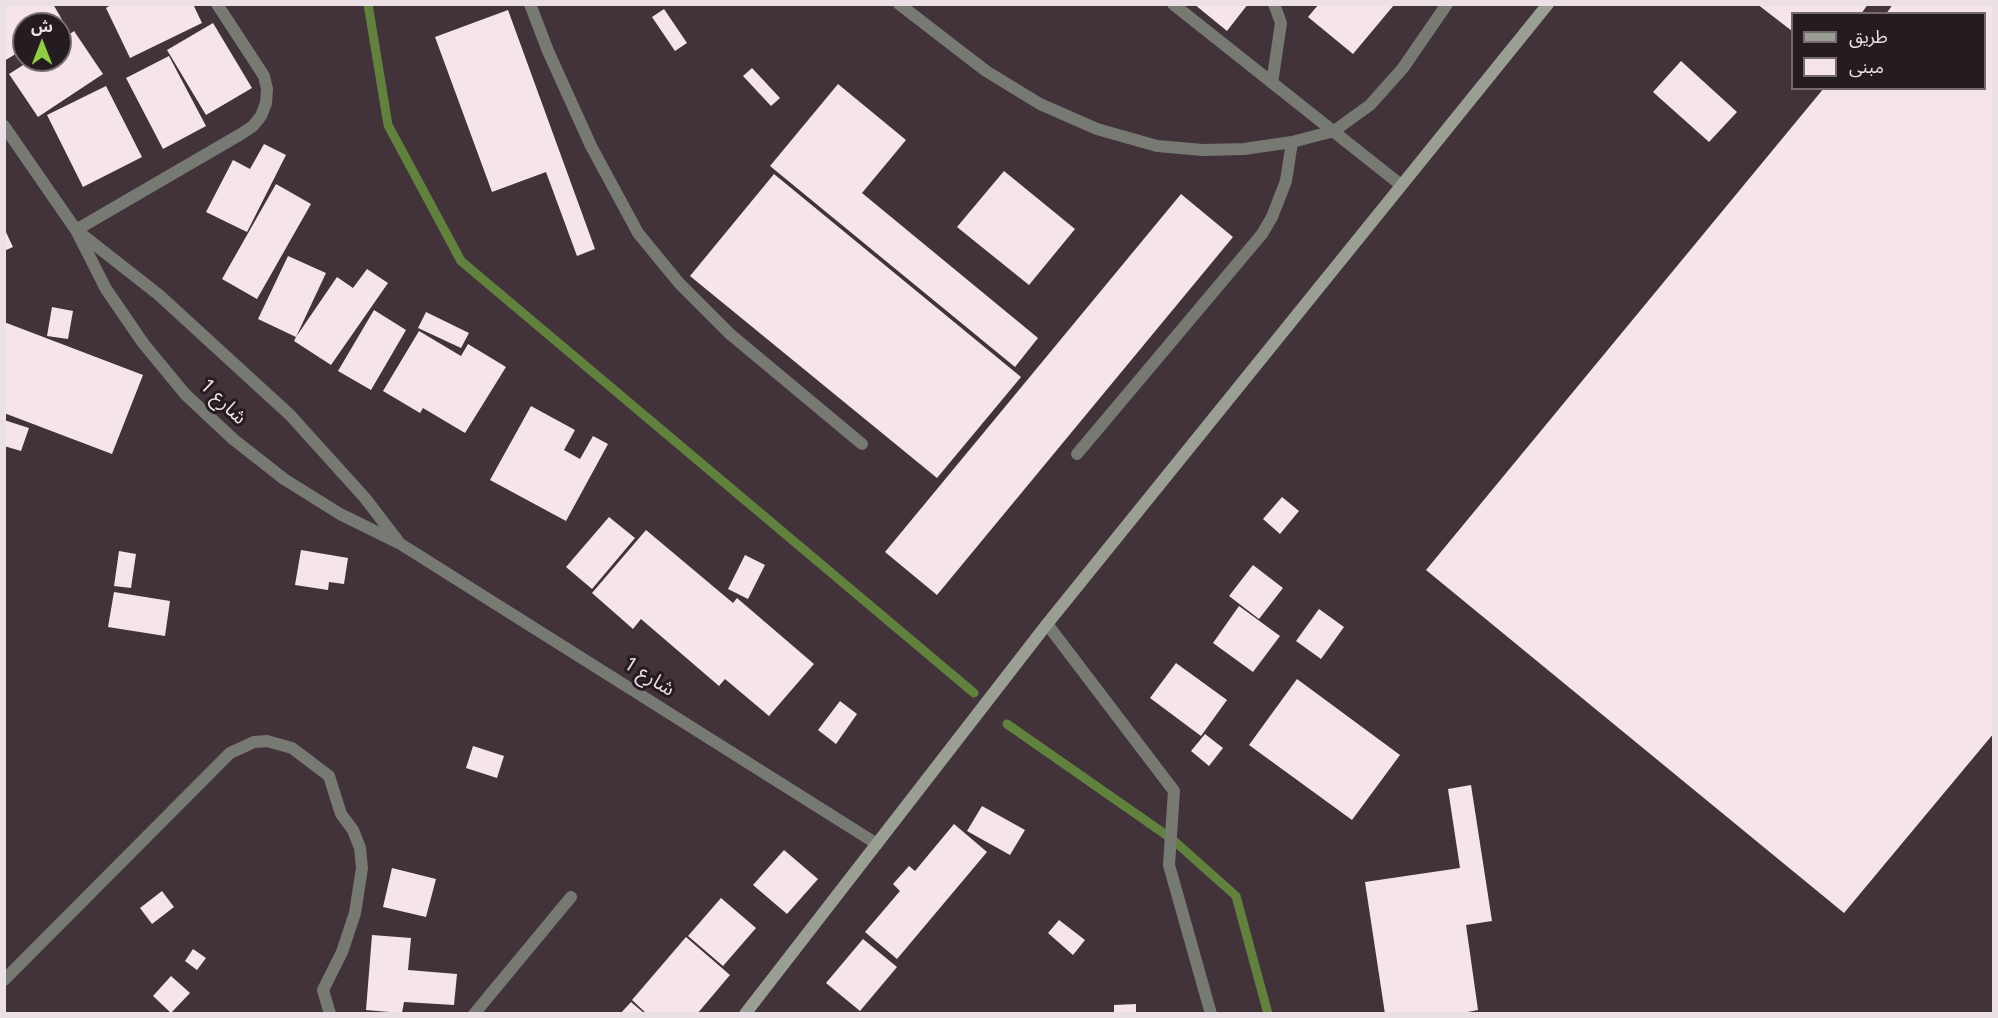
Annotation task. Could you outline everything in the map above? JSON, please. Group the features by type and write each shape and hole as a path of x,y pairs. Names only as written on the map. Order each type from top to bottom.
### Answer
{"main road":[{"path":"744,1014 1047,624 1548,4"}],"street":[{"path":"76,230 241,134 253,126 261,116 266,103 267,89 264,76 217,4"},
{"path":"530,4 548,51 591,146 638,233 679,283 730,334 862,444"},
{"path":"899,4 986,71 1040,104 1096,129 1157,146 1203,150 1244,149 1292,142 1334,131 1370,105 1397,76 1447,4"},
{"path":"1173,4 1401,185"},
{"path":"1272,83 1281,24 1274,4"},
{"name":"شارع 1","path":"5,128 76,230 106,289 143,343 193,401 233,439 284,479 340,514 399,543 877,844"},
{"path":"1077,454 1262,234 1272,217 1286,181 1292,142"},
{"name":"شارع 1","path":"76,230 159,295 290,416 365,498 399,543"},
{"path":"1047,624 1174,791 1169,865 1211,1014"},
{"path":"4,980 231,753 254,742 267,741 292,748 329,776 341,814 353,830 360,848 362,868 355,913 342,952 323,990 330,1014"},
{"path":"474,1014 571,897"}],"building":[{"path":"4,4 53,4 58,12 12,12 12,56 4,61"},
{"path":"112,4 193,4 202,23 130,58 106,8"},
{"path":"1194,4 1248,4 1227,31"},
{"path":"1757,4 1868,4 1862,12 1791,12 1791,30"},
{"path":"1893,4 1994,4 1994,733 1844,913 1426,570 1822,90 1986,90 1986,12 1887,12"},
{"path":"1318,5 1394,5 1353,54 1308,17"},
{"path":"664,9 687,43 675,51 652,17"},
{"path":"508,10 595,249 577,256 546,172 492,192 435,37"},
{"path":"213,23 252,88 206,115 167,50"},
{"path":"74,31 103,74 38,117 9,74 12,72 72,72 72,32"},
{"path":"169,56 206,126 163,149 126,78"},
{"path":"1681,61 1737,112 1709,142 1653,92"},
{"path":"752,68 780,98 771,106 743,76"},
{"path":"838,84 906,140 862,193 1038,338 1015,367 770,166"},
{"path":"106,86 142,157 83,187 47,115"},
{"path":"264,144 286,155 247,232 206,212 233,160 250,169"},
{"path":"1004,171 1075,229 1029,285 957,227"},
{"path":"774,174 1021,377 937,478 690,276"},
{"path":"276,184 311,204 257,299 222,279"},
{"path":"1181,194 1233,237 937,595 885,552"},
{"path":"4,228 13,247 4,251"},
{"path":"288,256 326,273 296,337 258,319"},
{"path":"367,269 388,283 331,365 294,341 337,277 353,288"},
{"path":"52,307 73,311 68,339 47,336"},
{"path":"374,310 406,330 371,390 338,371"},
{"path":"426,312 469,333 461,348 418,328"},
{"path":"4,322 143,375 112,454 4,413"},
{"path":"419,331 461,356 468,344 506,367 465,433 423,408 420,413 383,391"},
{"path":"531,406 575,430 564,450 580,459 593,436 608,444 566,521 490,480"},
{"path":"4,420 29,428 21,451 4,446"},
{"path":"1282,497 1299,511 1280,534 1263,519"},
{"path":"609,517 635,538 592,589 566,567"},
{"path":"646,530 733,603 737,598 814,664 769,716 725,679 719,686 641,619 633,629 592,593"},
{"path":"301,550 348,558 344,584 329,582 328,590 295,585"},
{"path":"119,551 136,554 131,588 114,586"},
{"path":"745,555 765,565 748,599 728,589"},
{"path":"1253,565 1283,588 1259,619 1229,596"},
{"path":"114,592 170,601 165,636 108,627"},
{"path":"1239,606 1280,636 1253,672 1213,643"},
{"path":"1319,609 1344,627 1321,659 1296,641"},
{"path":"1176,663 1227,700 1201,736 1150,698"},
{"path":"1297,679 1400,755 1352,820 1249,745"},
{"path":"840,701 857,714 836,744 818,730"},
{"path":"1205,734 1223,748 1209,766 1191,751"},
{"path":"473,746 504,756 497,778 466,768"},
{"path":"1471,785 1492,921 1466,925 1478,1010 1457,1014 1385,1014 1365,882 1460,868 1448,789"},
{"path":"982,806 1025,830 1010,855 967,831"},
{"path":"954,824 987,852 897,959 865,932 900,891 893,884 909,866 915,871"},
{"path":"784,850 818,879 787,914 753,885"},
{"path":"392,868 436,879 426,917 383,907"},
{"path":"162,891 174,907 152,924 140,908"},
{"path":"721,898 756,928 723,966 688,936"},
{"path":"1059,920 1085,940 1073,955 1048,933"},
{"path":"372,935 411,938 408,970 457,974 454,1005 404,1002 402,1013 366,1010"},
{"path":"686,937 730,975 697,1014 647,1014 632,1000"},
{"path":"863,939 897,967 860,1011 826,983"},
{"path":"193,949 206,958 197,970 185,961"},
{"path":"171,976 190,993 171,1013 153,996"},
{"path":"631,1002 645,1014 620,1014"},
{"path":"1136,1004 1136,1014 1114,1014 1114,1005"}],"waterway":[{"path":"368,4 388,125 461,261 974,693"},
{"path":"1007,724 1172,839 1236,896 1268,1014"}]}
